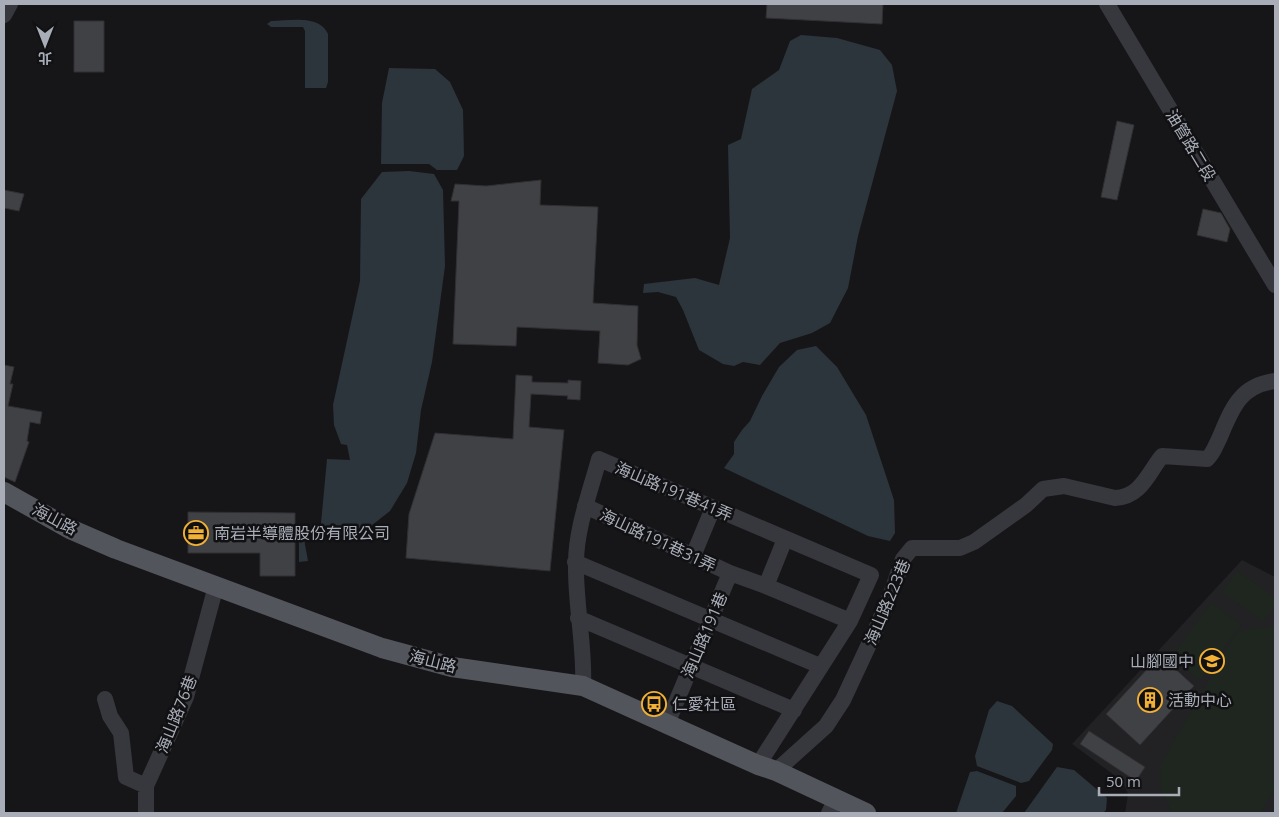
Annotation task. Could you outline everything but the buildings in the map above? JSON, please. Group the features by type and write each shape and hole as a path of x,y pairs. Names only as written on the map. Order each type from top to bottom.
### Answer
{"main road":[{"name":"海山路","path":"4,492 70,528 116,549 391,650 452,667 583,686 767,768 832,806 866,813"}],"street":[{"path":"4,15 10,4"},
{"name":"油管路二段","path":"1107,4 1275,285"},
{"name":"海山路223巷","path":"767,768 826,726 843,700 889,600 903,559 912,548 960,548 974,542 1026,504 1043,489 1064,486 1115,498 1131,495 1144,484 1162,456 1207,459 1212,456 1226,423 1242,396 1256,385 1275,381"},
{"name":"海山路191巷41弄","path":"586,506 599,459 871,576 850,621"},
{"path":"583,686 584,671 578,618 576,562 586,506"},
{"name":"海山路191巷31弄","path":"586,506 730,573 850,621"},
{"path":"693,556 713,508"},
{"path":"766,586 785,539"},
{"path":"576,562 820,666"},
{"name":"海山路191巷","path":"667,724 730,573"},
{"name":"海山路76巷","path":"146,813 146,786 186,697 216,586"},
{"path":"578,618 794,710"},
{"path":"767,768 794,710 850,621"},
{"path":"105,699 110,716 121,732 126,777 146,786"}],"shaded area":[{"path":"271,21 311,21 324,28 328,34 328,82 326,88 305,88 305,31 303,27 271,27 267,24"},
{"path":"801,35 837,38 880,50 892,65 897,91 858,236 848,288 830,323 812,333 780,343 760,365 743,362 734,366 723,364 699,350 676,297 658,292 643,293 644,284 695,278 719,285 730,238 728,145 741,139 752,89 779,70 790,41"},
{"path":"389,68 435,69 450,82 463,110 464,156 457,170 437,170 429,164 381,164 382,103"},
{"path":"409,171 434,174 443,190 445,266 432,362 421,410 416,453 407,483 390,511 362,533 320,534 327,459 350,460 347,445 341,444 334,425 333,405 360,281 361,199 382,172"},
{"path":"816,346 837,367 866,415 894,500 895,533 890,541 868,536 724,468 734,454 734,442 750,421 779,367 797,350"},
{"path":"299,528 302,528 308,561 299,562"},
{"name":"山腳國中","path":"1242,560 1275,577 1275,813 1125,813 1128,794 1122,781 1072,744"},
{"path":"1237,571 1275,598 1275,606 1264,621 1222,592"},
{"path":"1211,603 1241,625 1200,680 1171,658"},
{"path":"1275,627 1275,787 1261,813 1172,813 1161,789 1161,764 1237,632"},
{"path":"997,701 1012,706 1053,744 1052,750 1029,781 1021,783 977,766 975,756 989,710"},
{"path":"1057,767 1074,770 1107,798 1106,810 1103,813 1024,813"},
{"path":"977,771 1016,786 1016,796 1002,813 956,813 970,772"}],"place":[{"name":"南岩半導體股份有限公司","path":"196,533"},
{"name":"山腳國中","path":"1212,661"},
{"name":"活動中心","path":"1150,700"},
{"name":"仁愛社區","path":"654,704"}]}
